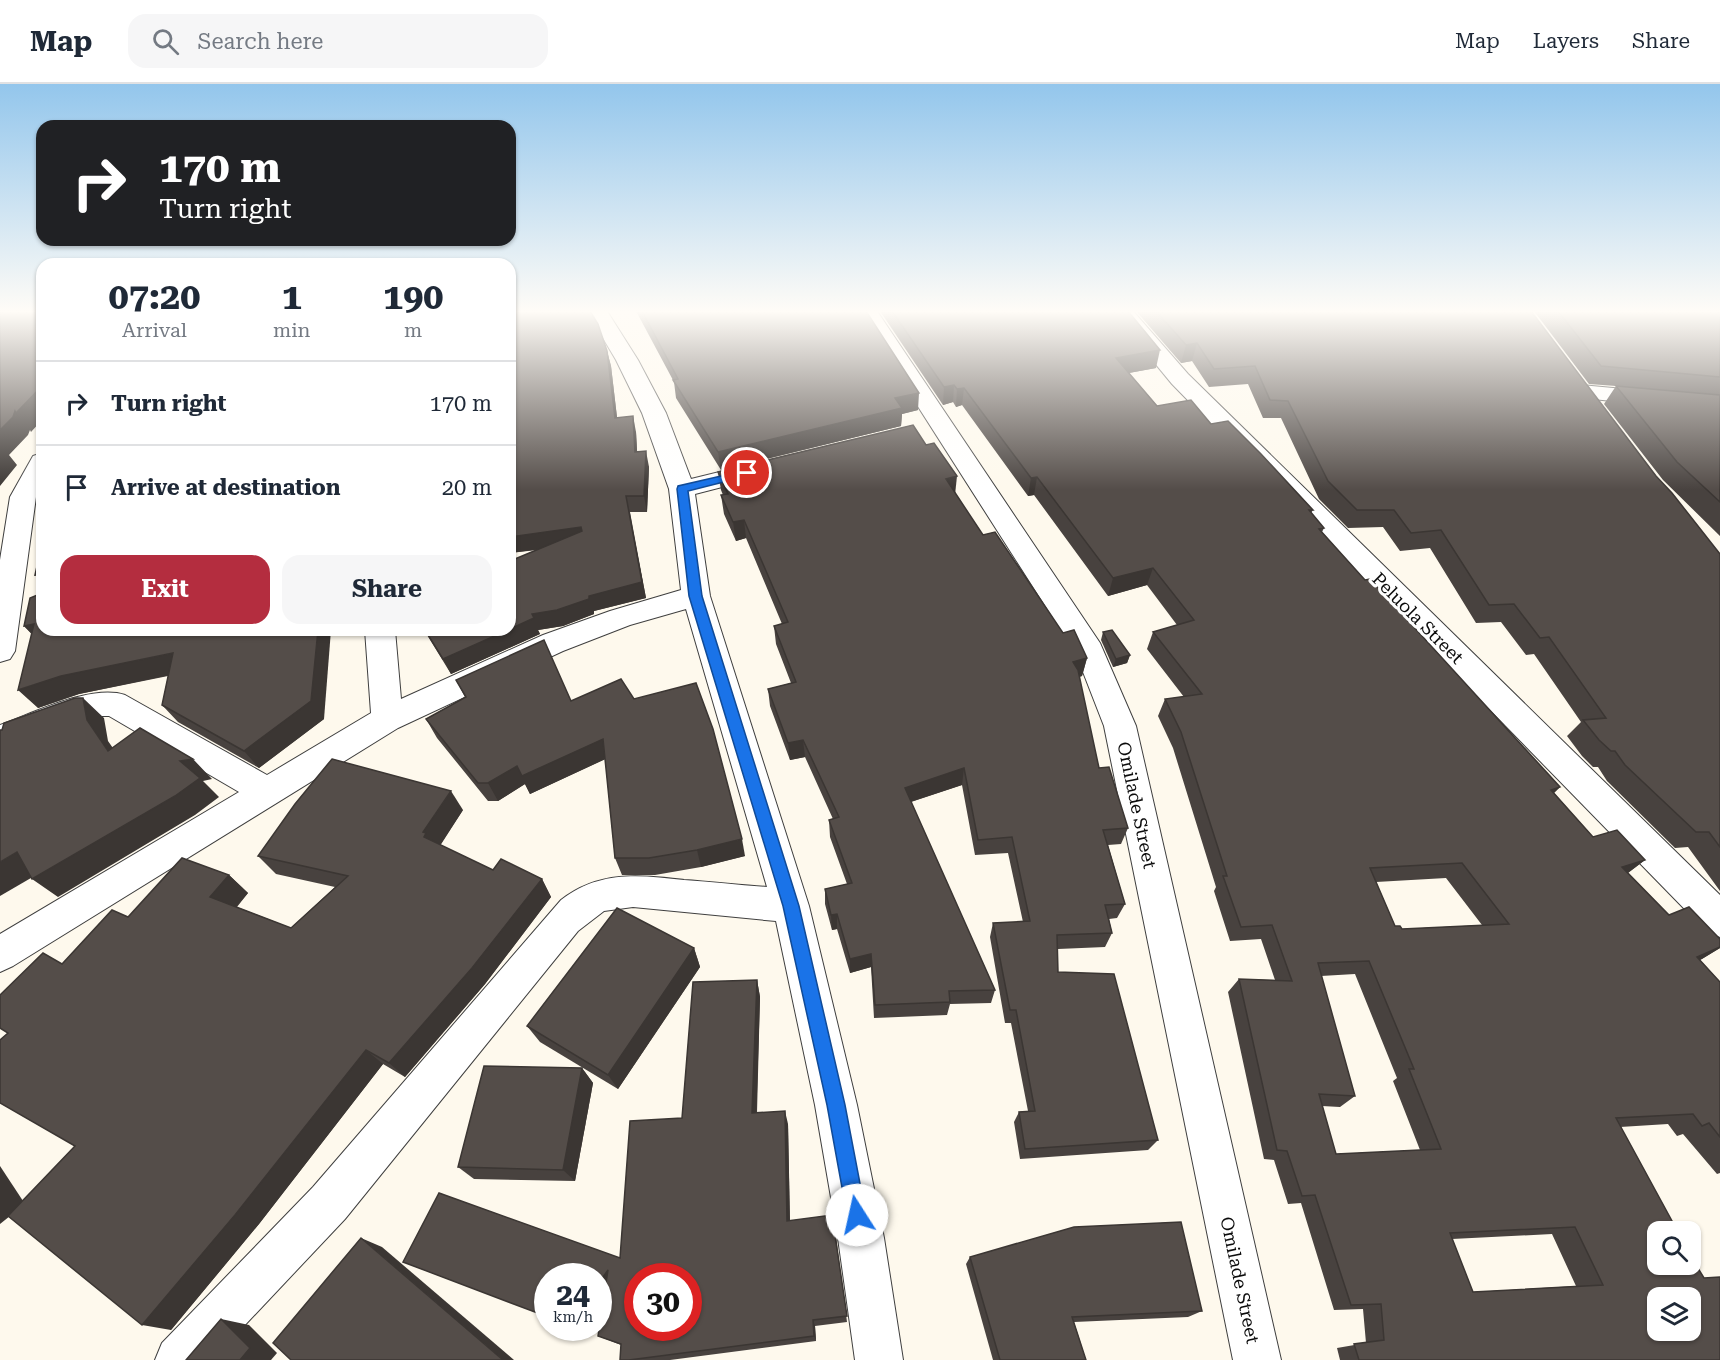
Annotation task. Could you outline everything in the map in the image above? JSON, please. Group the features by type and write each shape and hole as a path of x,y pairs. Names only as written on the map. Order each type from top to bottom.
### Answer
{"street":[{"path":"632,371 654,413 682,489 696,596 791,906 836,1105 861,1238 879,1360"},
{"name":"Omilade Street","path":"899,371 930,429 1090,651 1120,726 1257,1360"},
{"name":"Peluola Street","path":"1173,371 1720,920"},
{"path":"1602,420 1574,383 1720,405"},
{"path":"682,489 784,464"},
{"path":"0,651 23,497 36,472"},
{"path":"0,954 387,719 553,644 620,618 696,596"},
{"path":"380,636 387,719"},
{"path":"0,738 95,704 114,704 267,791"},
{"path":"179,1360 329,1203 564,919 585,901 608,893 633,891 791,906"}],"building":[{"path":"0,371 36,371 36,392 16,413 15,411 13,417 0,430"},
{"path":"516,371 609,371 615,418 633,416 635,452 646,451 644,496 626,496 642,582 589,596 589,599 557,610 532,614 534,618 516,626 516,558 582,531 581,527 516,536"},
{"path":"674,371 904,371 919,393 895,398 902,408 718,452 673,380 678,379"},
{"path":"933,371 1127,371 1157,406 1191,400 1211,424 1228,421 1313,510 1309,510 1324,528 1319,529 1365,580 1370,579 1560,787 1551,790 1593,837 1617,830 1645,860 1622,867 1669,915 1689,907 1720,939 1720,947 1697,957 1720,982 1720,1137 1709,1123 1702,1126 1693,1114 1616,1118 1672,1221 1647,1221 1647,1275 1701,1275 1701,1273 1704,1278 1720,1277 1720,1360 1359,1360 1354,1344 1384,1340 1381,1304 1351,1305 1315,1195 1302,1196 1287,1151 1277,1150 1239,979 1292,981 1272,925 1241,927 1223,876 1227,876 1181,732 1165,699 1202,694 1153,632 1194,620 1153,568 1113,578 1037,477 1031,478 964,388 957,389 954,385 944,387","holes":["1462,863 1509,924 1402,929 1400,926 1395,926 1370,868","1369,961 1414,1069 1409,1069 1441,1149 1336,1154 1319,1094 1355,1096 1318,963","1575,1227 1603,1285 1473,1292 1450,1233"]},
{"path":"1257,371 1576,371 1656,476 1720,554 1720,847 1709,832 1696,832 1625,765 1615,751 1611,751 1599,740 1583,720 1606,718 1549,637 1540,638 1514,604 1489,605 1441,530 1411,533 1394,510 1357,510 1328,481 1288,401 1270,400"},
{"path":"1650,371 1720,371 1720,377"},
{"path":"1616,386 1720,395 1720,502 1677,462"},
{"path":"913,425 926,445 934,443 957,476 946,479 983,535 995,532 1063,633 1074,630 1087,658 1073,662 1078,670 1099,768 1109,767 1128,828 1103,830 1125,904 1105,905 1112,933 1057,935 1058,972 1114,974 1158,1140 1025,1149 1019,1112 1035,1111 1016,1010 1010,1010 993,923 1030,921 1012,837 978,840 964,768 905,788 995,990 949,991 950,1002 875,1005 871,954 850,959 837,914 831,915 825,889 852,883 829,820 839,817 803,740 788,743 768,689 796,682 774,626 788,622 744,520 733,522 721,495 728,494 718,472"},
{"path":"36,596 36,636 317,636 311,701 244,751 162,705 173,653 61,676 18,690 34,624 24,626 30,598"},
{"path":"1112,630 1130,655 1116,659 1103,632"},
{"path":"429,636 495,636 443,659"},
{"path":"544,640 571,701 621,679 634,699 696,683 713,729 742,839 649,858 615,858 603,739 522,776 517,766 488,783 478,783 426,719 466,697 456,680"},
{"path":"75,698 83,698 87,720 108,751 140,728 193,759 180,761 200,778 175,796 32,879 17,852 0,862 0,730 4,723"},
{"path":"332,759 451,791 423,832 426,833 424,837 493,870 501,859 542,879 472,968 389,1063 366,1050 235,1215 142,1325 8,1216 75,1146 0,1103 0,1040 8,1033 0,1028 0,995 43,953 62,964 112,910 128,917 182,858 229,875 210,897 291,928 348,876 258,856 295,804"},
{"path":"617,908 694,948 608,1075 527,1026"},
{"path":"757,980 752,1113 785,1111 787,1221 832,1215 847,1316 813,1320 814,1336 620,1360 621,1344 612,1341 612,1263 534,1263 534,1312 403,1262 439,1193 620,1258 630,1121 682,1118 693,982"},
{"path":"484,1066 582,1068 563,1170 458,1167"},
{"path":"1181,1222 1202,1311 1072,1317 1086,1360 1000,1360 970,1257 1074,1227"},
{"path":"361,1238 503,1360 291,1360 273,1343"},
{"path":"221,1319 250,1348 240,1360 186,1360"}],"route":[{"path":"747,473 682,489 696,596 791,906 836,1105 857,1215"}]}
